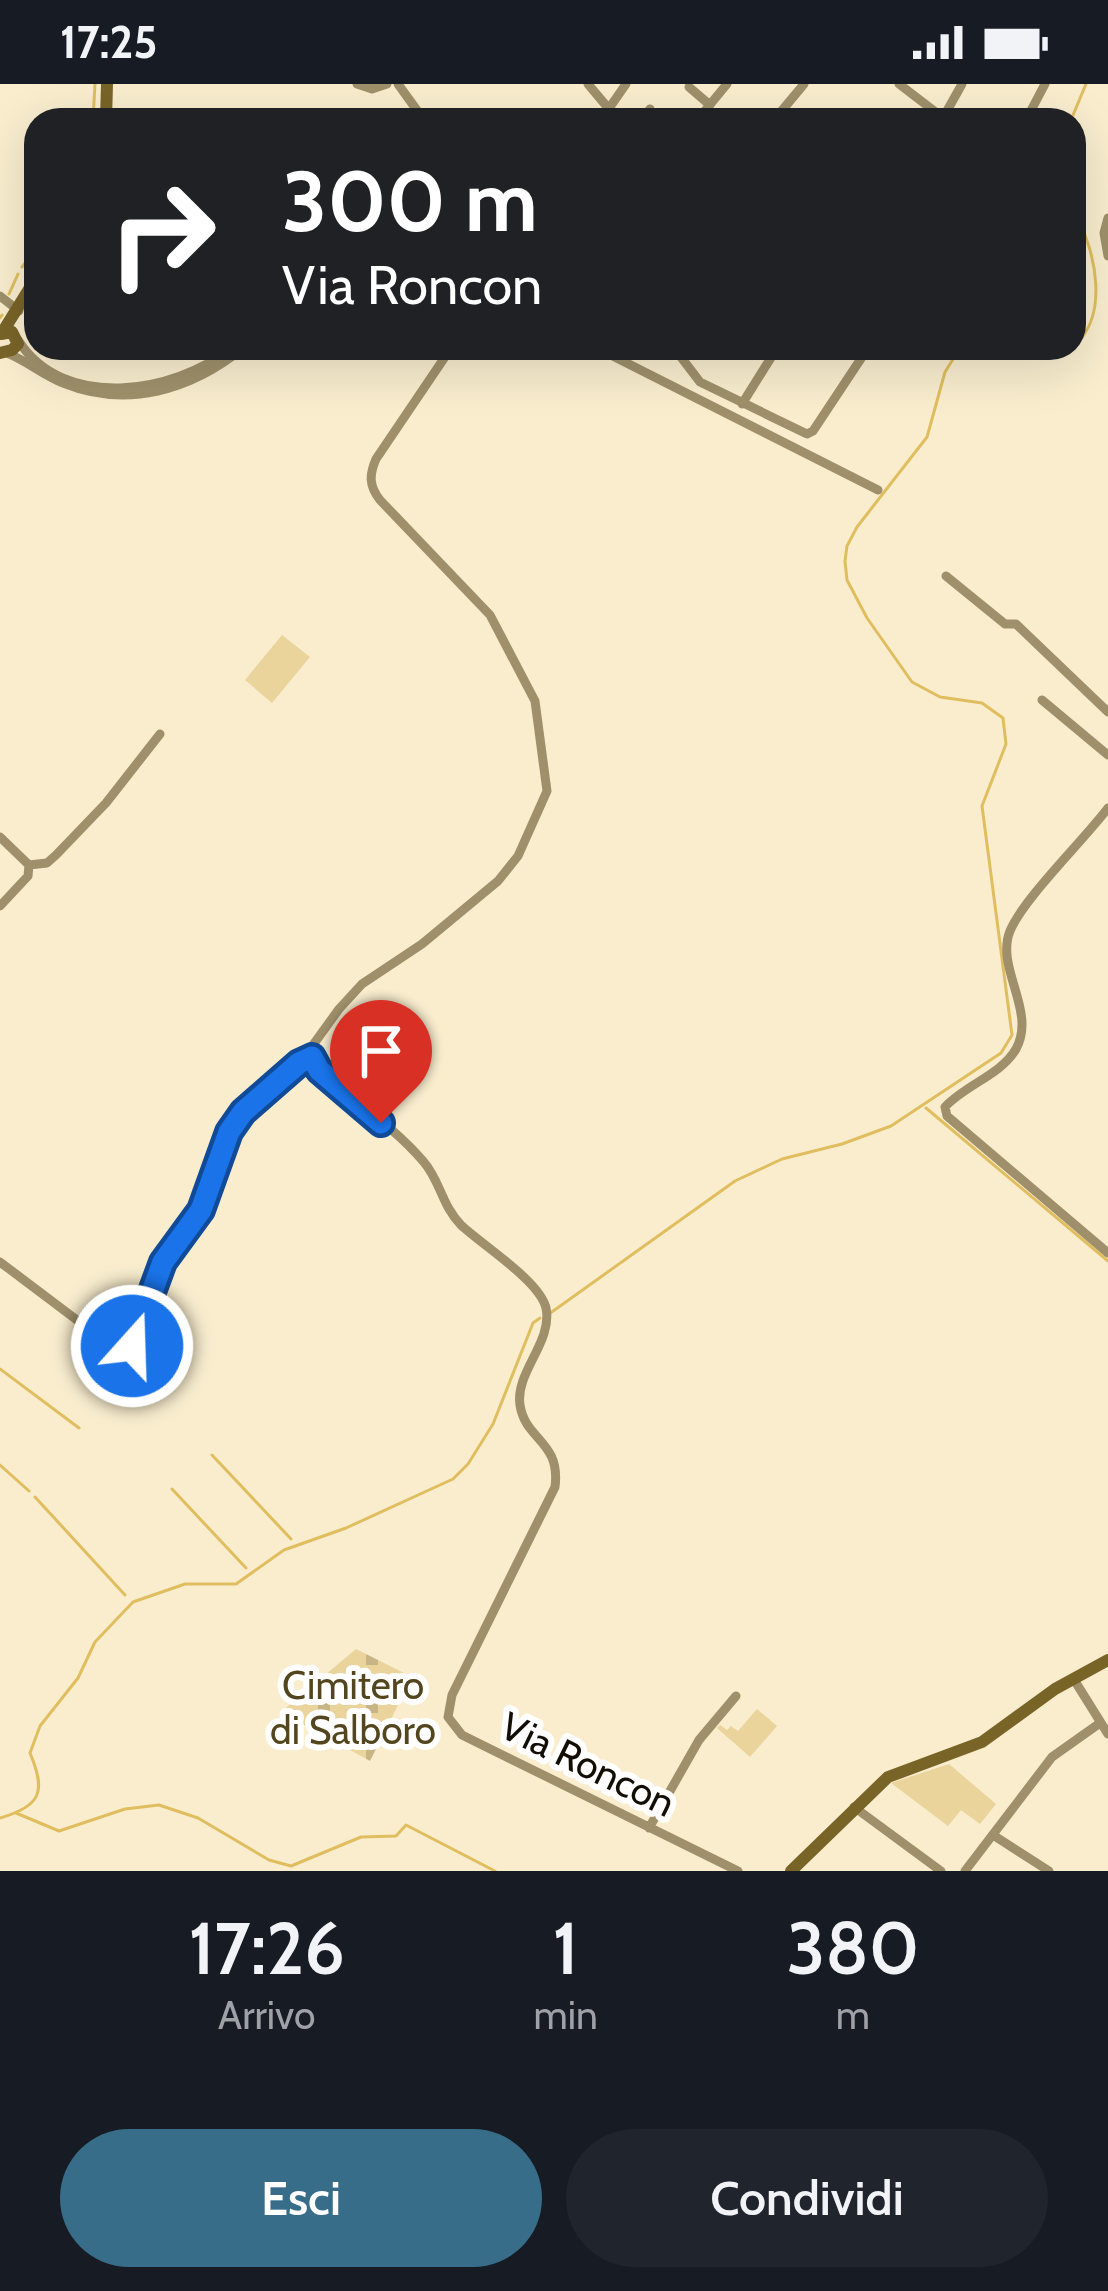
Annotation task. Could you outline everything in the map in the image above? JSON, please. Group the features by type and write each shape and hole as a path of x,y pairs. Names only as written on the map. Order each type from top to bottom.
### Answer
{"street":[{"path":"357,84 367,89 387,84"},
{"path":"609,108 626,84"},
{"path":"707,108 728,84"},
{"path":"784,108 804,84"},
{"path":"899,84 931,108"},
{"path":"590,86 612,104"},
{"path":"689,87 710,105"},
{"path":"1108,218 1104,233 1108,256"},
{"path":"0,296 19,310"},
{"path":"1,334 24,301"},
{"path":"2,352 14,349 19,310"},
{"path":"1,334 8,331 24,347"},
{"path":"2,352 60,382 116,395 180,386 226,360"},
{"path":"36,360 63,376 118,388 178,379 210,360"},
{"path":"119,1390 163,1262 201,1210 229,1132 259,1097 312,1057 323,1030 362,984 422,944 505,874 530,834 547,790 547,766 531,689 490,614 371,486 376,459 443,360"},
{"path":"621,360 878,490"},
{"path":"683,360 700,382 807,434 860,360"},
{"path":"742,404 770,360"},
{"path":"946,576 1005,623 1016,624 1108,712"},
{"path":"1042,700 1108,755"},
{"path":"29,866 47,863 56,855 106,803 160,734"},
{"path":"1108,808 1009,933 1008,960 1021,1017 1016,1048 945,1107 947,1117 1108,1253"},
{"path":"0,837 29,866"},
{"path":"0,906 28,876 29,866"},
{"name":"Via Roncon","path":"312,1057 319,1070 419,1156 459,1223 533,1288 547,1315 522,1386 520,1406 553,1454 555,1487 452,1695 448,1717 462,1735 738,1871"},
{"path":"0,1262 110,1345 132,1344"},
{"path":"790,1871 854,1807 898,1772 982,1742 1073,1678 1108,1660"},
{"path":"1073,1678 1108,1734"},
{"path":"649,1828 699,1740 736,1696"},
{"path":"965,1871 1052,1757 1100,1723"},
{"path":"854,1807 940,1871"},
{"path":"993,1835 1049,1871"}],"green space":[{"path":"282,635 310,657 272,703 245,680"},
{"name":"Cimitero di Salboro","path":"356,1649 412,1677 370,1761 281,1712"},
{"path":"757,1709 777,1726 750,1757 717,1728 731,1726 738,1731"},
{"path":"949,1764 996,1804 980,1824 961,1810 948,1826 891,1783"}],"waterway":[{"path":"94,108 95,84"},
{"path":"1076,108 1086,84"},
{"path":"1086,239 1096,284 1086,331"},
{"path":"9,294 18,274"},
{"path":"549,1314 735,1181 782,1159 891,1126 1001,1053 1012,1035 982,806 1006,744 1003,718 982,703 940,697 912,682 867,618 847,580 845,561 857,527 927,437 952,360"},
{"path":"926,1108 1108,1261"},
{"path":"0,1818 25,1808 37,1795 38,1778 30,1753 40,1726 78,1678 95,1642 133,1602 185,1584 236,1584 284,1550 346,1528 453,1479 493,1424 533,1323 540,1318"},
{"path":"0,1369 79,1428"},
{"path":"212,1455 291,1539"},
{"path":"0,1465 29,1491"},
{"path":"172,1489 246,1568"},
{"path":"35,1497 125,1595"},
{"path":"16,1813 59,1831 125,1809 159,1805 198,1818 269,1860 291,1866 361,1837 396,1836 406,1825 495,1871"}],"route":[{"path":"132,1346 134,1330 163,1262 201,1210 229,1132 243,1112 312,1057 319,1070 381,1123"}]}
